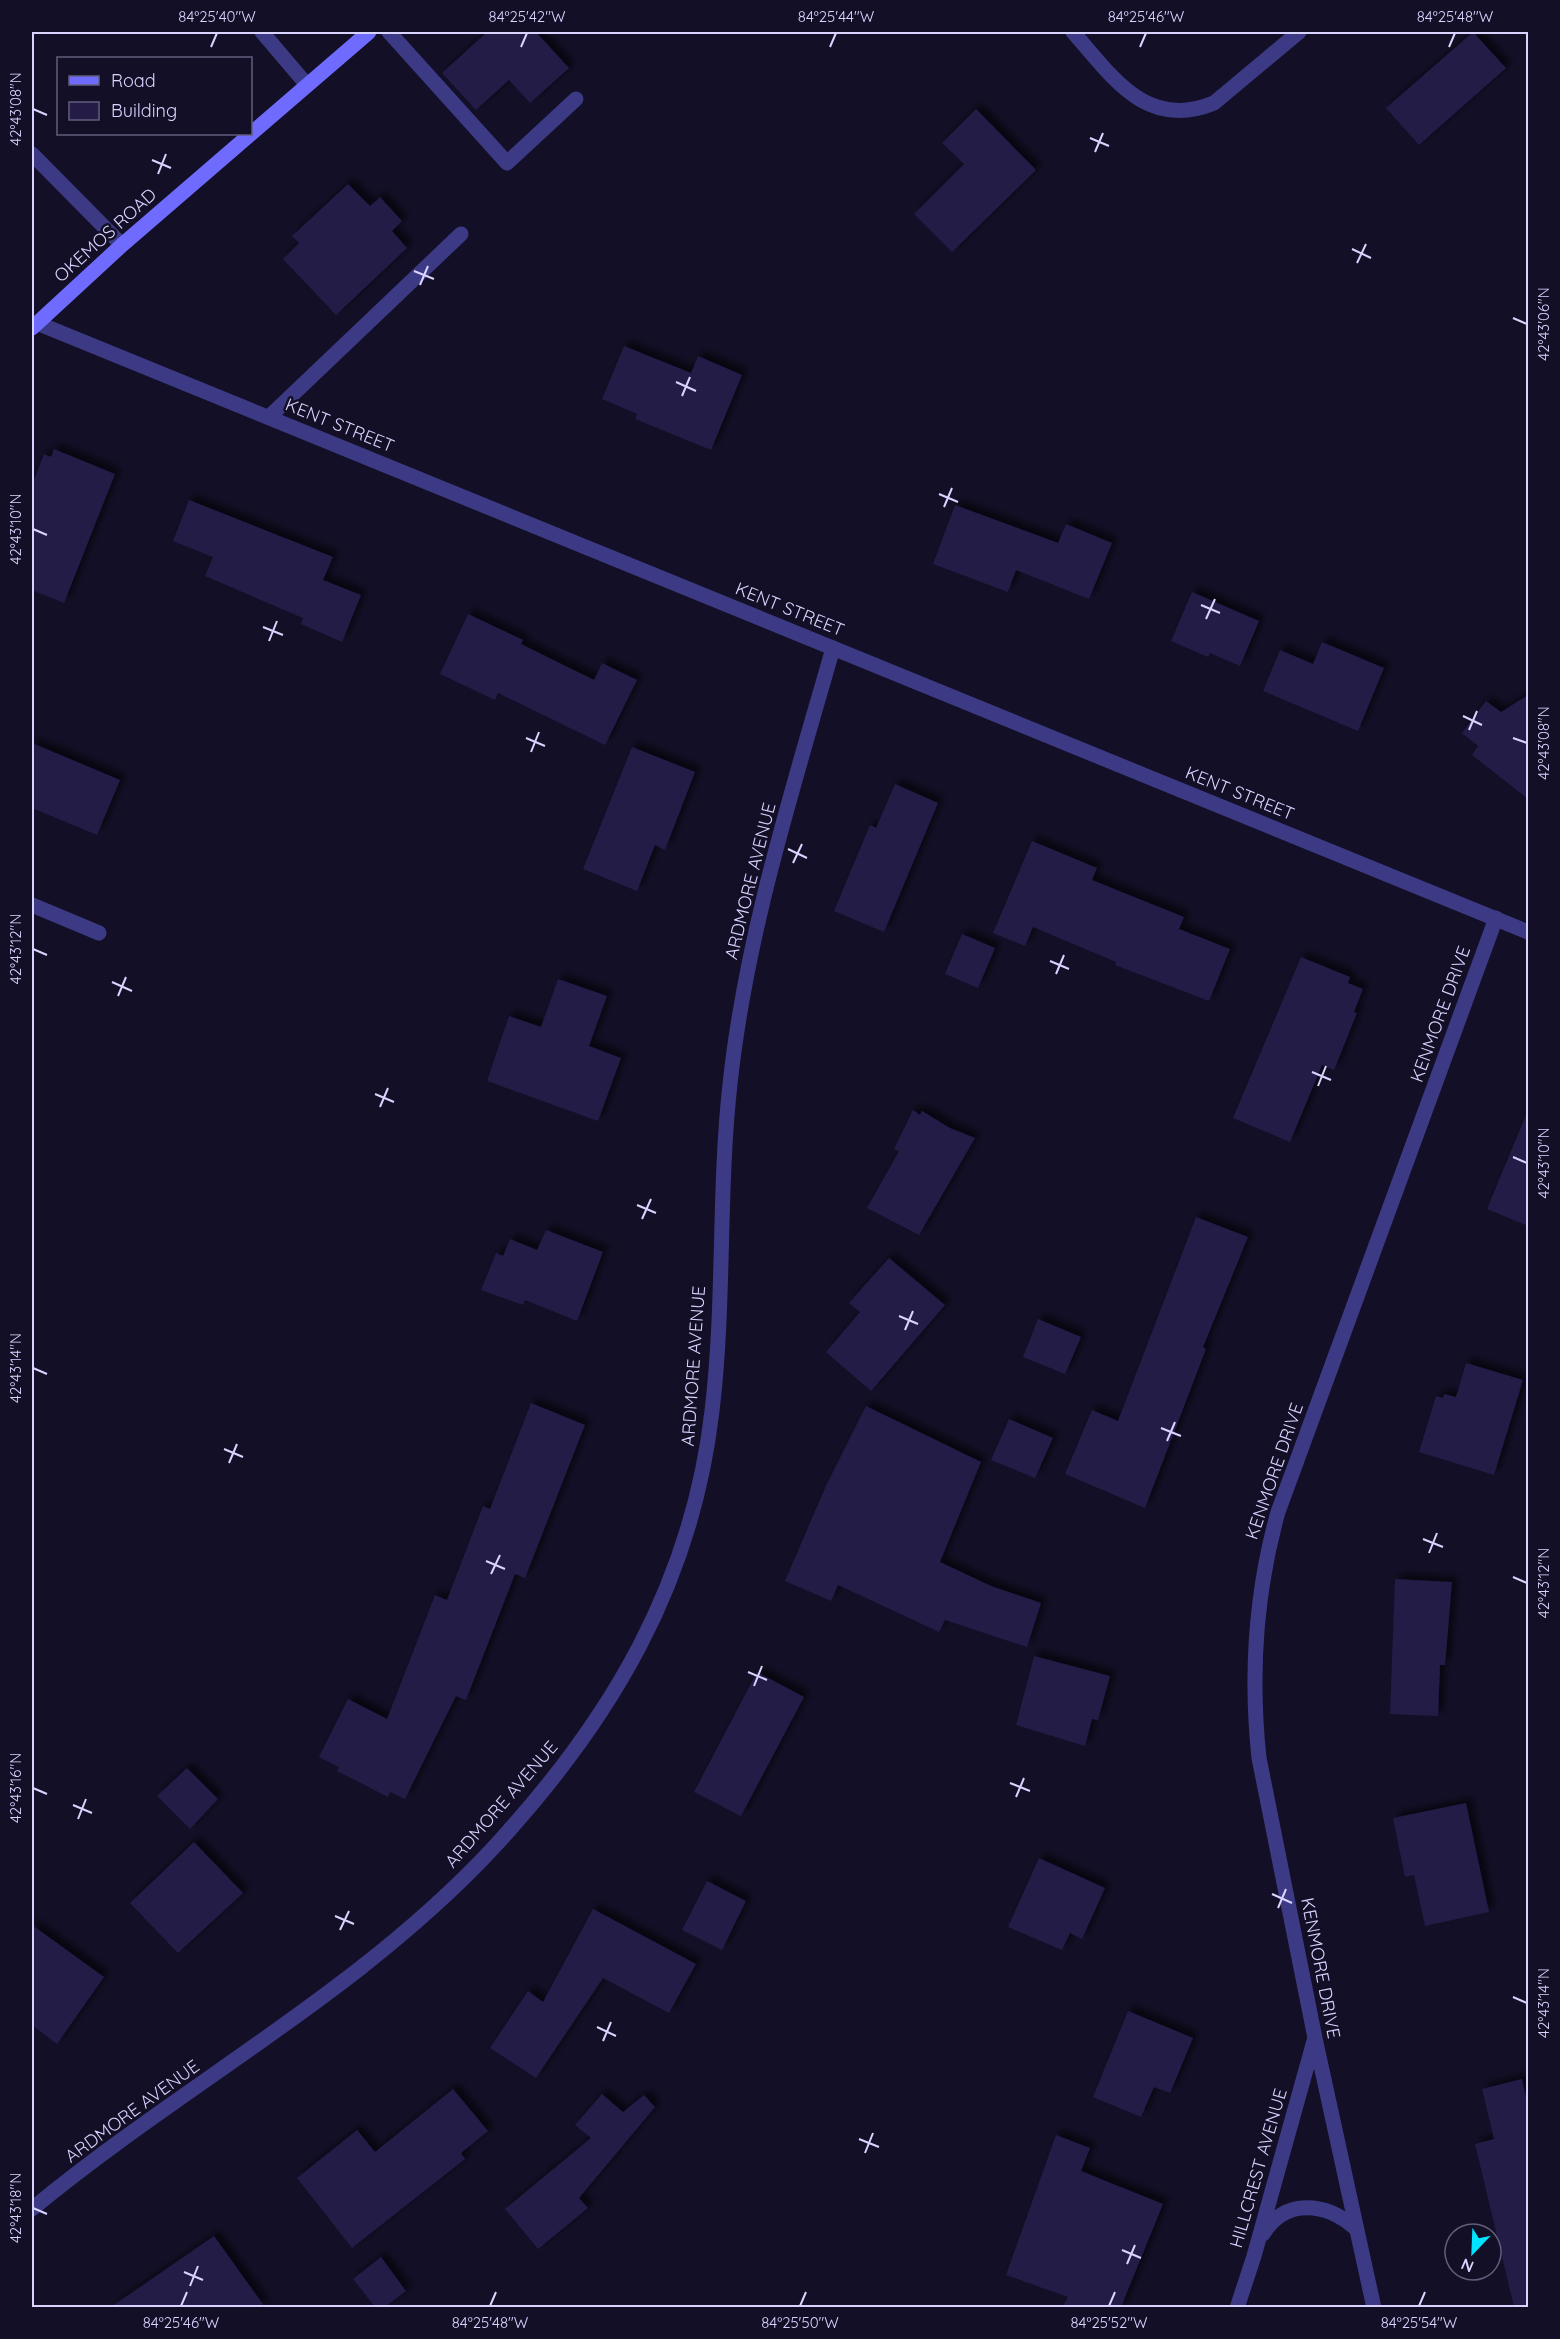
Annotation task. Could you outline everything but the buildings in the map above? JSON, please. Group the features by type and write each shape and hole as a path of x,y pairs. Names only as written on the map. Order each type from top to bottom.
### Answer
{"main road":[{"name":"OKEMOS ROAD","path":"252,133 369,32"},
{"name":"OKEMOS ROAD","path":"34,325 249,135"}],"street":[{"path":"262,32 307,85"},
{"path":"389,32 507,163 576,99"},
{"path":"1073,32 1124,91 1161,108 1198,109 1214,103 1299,32"},
{"path":"32,154 122,245"},
{"path":"269,417 461,234"},
{"name":"KENT STREET","path":"34,325 269,417 1528,932"},
{"name":"ARDMORE AVENUE","path":"32,2209 339,1987 394,1943 446,1896 494,1846 572,1754 630,1665 660,1607 693,1514 707,1450 713,1406 729,1086 744,990 767,879 833,648"},
{"path":"32,904 99,933"},
{"name":"KENMORE DRIVE","path":"1374,2307 1315,2038 1259,1758 1254,1647 1266,1554 1278,1512 1496,918"},
{"name":"HILLCREST AVENUE","path":"1237,2307 1254,2256 1315,2038"},
{"path":"1254,2256 1258,2241 1267,2227 1278,2217 1293,2210 1308,2207 1326,2209 1342,2217 1355,2228"}]}
